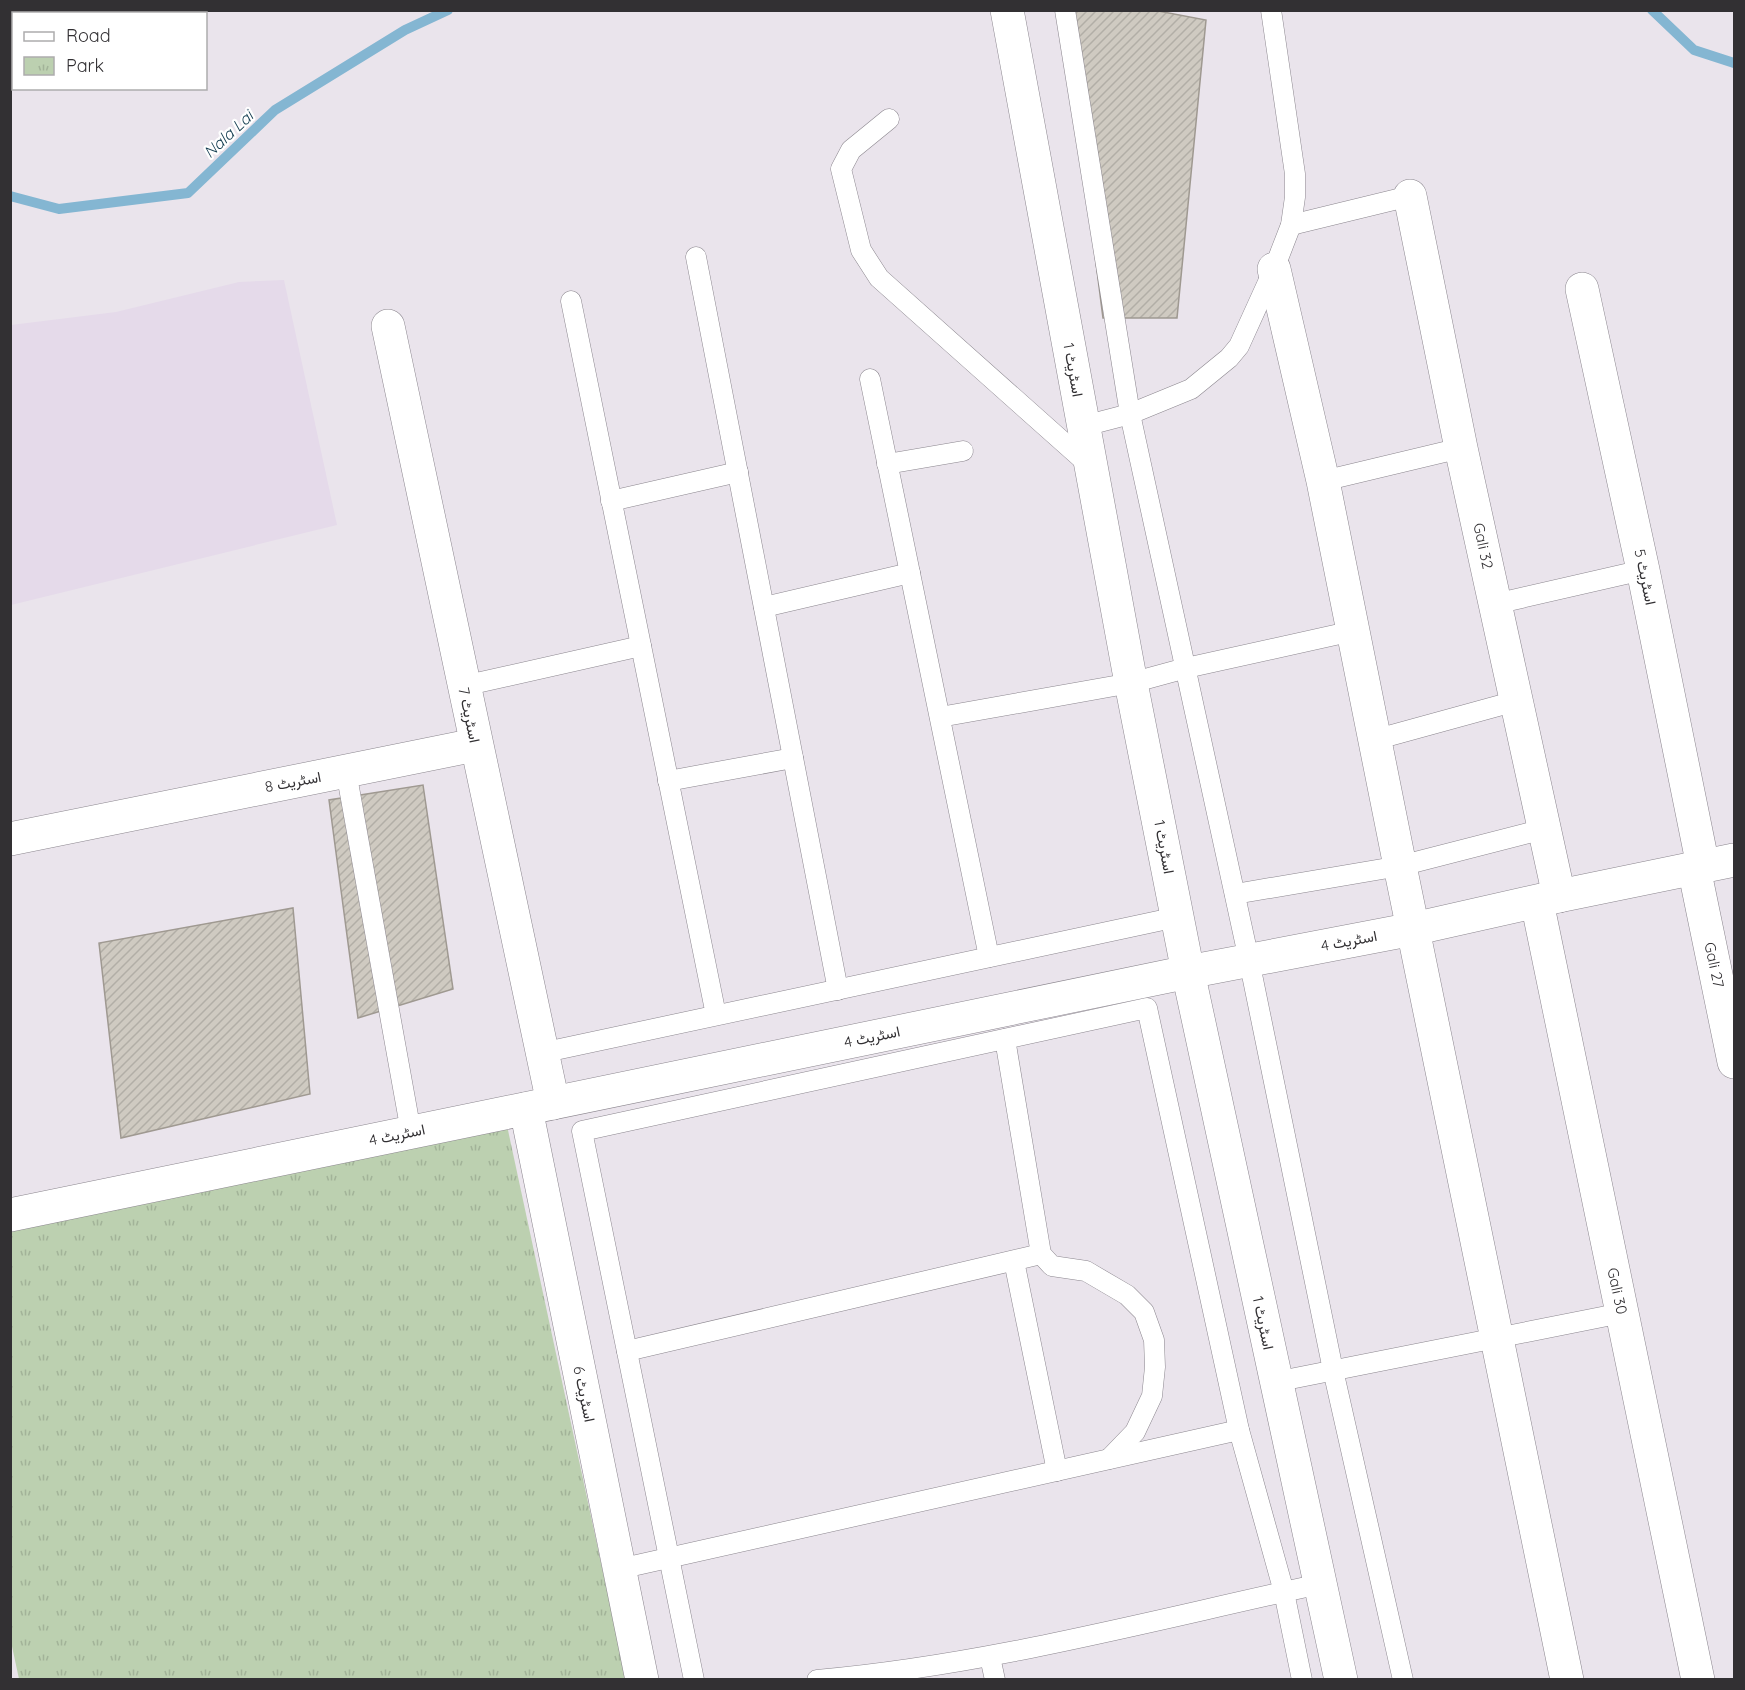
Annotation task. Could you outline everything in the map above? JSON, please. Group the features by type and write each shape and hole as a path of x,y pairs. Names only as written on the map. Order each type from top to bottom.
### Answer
{"street":[{"name":"اسٹریٹ 1","path":"1007,10 1131,683 1177,917 1275,1382 1341,1680"},
{"name":"Gali 32","path":"1410,196 1461,448 1544,829 1548,899"},
{"path":"1274,269 1323,481 1567,1680"},
{"name":"اسٹریٹ 5","path":"1582,289 1643,570 1711,865"},
{"name":"اسٹریٹ 7","path":"387,326 541,1053 539,1106"},
{"name":"اسٹریٹ 8","path":"10,839 475,745"},
{"name":"اسٹریٹ 4","path":"10,1215 1188,972 1413,929 1711,865"},
{"name":"Gali 27","path":"1711,865 1734,1062"},
{"name":"Gali 30","path":"1548,899 1622,1313 1698,1680"},
{"name":"اسٹریٹ 6","path":"539,1106 619,1569 642,1680"}],"lane":[{"path":"1065,10 1130,414 1250,960 1333,1370 1403,1680"},
{"path":"1084,426 1130,414 1191,389 1229,358 1239,346 1274,269 1292,225 1295,174 1271,10"},
{"path":"889,119 851,150 841,169 861,250 879,278 1091,467"},
{"path":"1292,225 1410,196"},
{"path":"696,257 838,990"},
{"path":"571,301 716,1016"},
{"path":"870,379 989,957"},
{"path":"1323,481 1461,448"},
{"path":"887,464 963,451"},
{"path":"611,501 738,472"},
{"path":"1495,604 1643,570"},
{"path":"764,607 910,573"},
{"path":"940,717 1131,683 1186,668 1353,631"},
{"path":"463,686 641,646"},
{"path":"1374,740 1516,702"},
{"path":"668,781 794,758"},
{"path":"346,771 411,1132"},
{"path":"1235,894 1400,866 1544,829"},
{"path":"541,1053 1177,917"},
{"path":"694,1680 582,1131 1147,1008 1239,1430 1284,1592 1302,1680"},
{"path":"1005,1039 1041,1254 1052,1266 1086,1270 1126,1294 1144,1312 1154,1340 1155,1367 1152,1396 1135,1432 1109,1459"},
{"path":"627,1351 1041,1254"},
{"path":"1014,1261 1057,1471"},
{"path":"1275,1382 1622,1313"},
{"path":"619,1569 1239,1430"},
{"path":"818,1680 879,1677 990,1657 1320,1584"},
{"path":"990,1657 995,1680"}],"shaded area":[{"path":"284,280 337,525 11,605 11,325 116,312 239,282"}],"green space":[{"path":"506,1121 626,1679 19,1679 10,1637 10,1229"}],"building":[{"path":"1064,10 1153,10 1206,20 1177,318 1103,318"},
{"path":"423,785 453,989 358,1018 329,800"},
{"path":"293,908 310,1094 121,1138 99,943"}],"waterway":[{"name":"Nala Lai","path":"10,196 59,209 188,193 275,110 405,30 448,10"},
{"name":"Nala Lai","path":"1652,10 1694,50 1734,63"}]}
